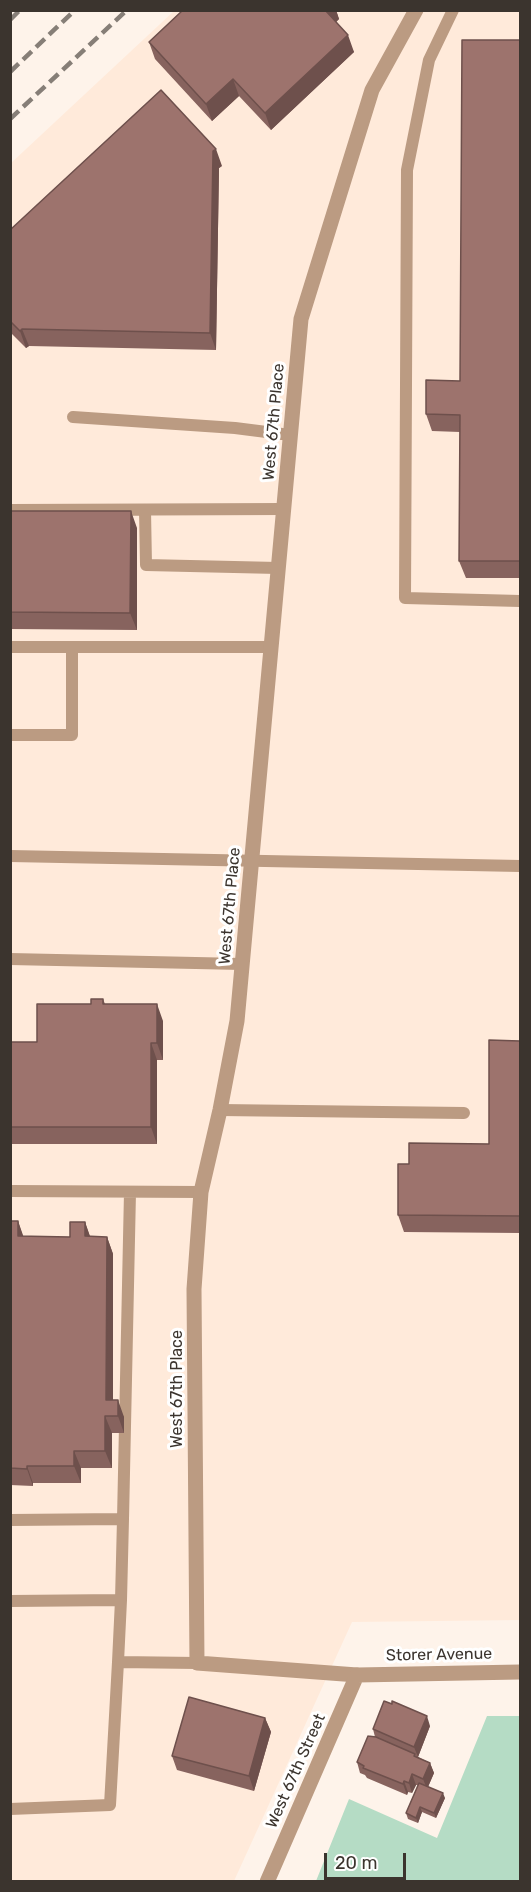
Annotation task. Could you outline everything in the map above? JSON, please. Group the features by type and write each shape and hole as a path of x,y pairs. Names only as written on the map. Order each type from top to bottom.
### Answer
{"street":[{"name":"West 67th Place","path":"196,1663 194,1289 201,1192 237,1021 301,319 372,90 416,10"},
{"path":"196,1663 357,1675"},
{"name":"Storer Avenue","path":"357,1675 520,1672"},
{"name":"West 67th Street","path":"267,1881 357,1675"}],"lane":[{"path":"453,10 429,60 407,170 405,598 520,601"},
{"path":"73,417 236,428 290,435"},
{"path":"10,510 284,509"},
{"path":"144,510 146,565 279,568"},
{"path":"10,647 271,647"},
{"path":"10,735 72,735 72,647"},
{"path":"10,856 520,866"},
{"path":"10,959 242,964"},
{"path":"220,1110 464,1113"},
{"path":"10,1191 201,1192"},
{"path":"10,1809 110,1805 121,1600 130,1192"},
{"path":"10,1520 123,1519"},
{"path":"10,1600 121,1600"},
{"path":"118,1662 196,1663"}],"shaded area":[{"path":"174,11 520,11 520,1620 352,1622 234,1881 11,1881 10,164"}],"green space":[{"path":"487,1716 520,1716 520,1881 316,1881 349,1799 437,1838"}],"building":[{"path":"183,10 325,10 348,35 265,113 233,79 206,104 149,42"},
{"path":"462,40 520,40 520,561 459,561 460,415 426,414 426,380 460,381"},
{"path":"161,90 216,149 213,151 210,333 22,329 20,331 10,321 10,230"},
{"path":"10,511 131,511 130,613 10,612"},
{"path":"91,999 103,999 103,1004 157,1004 157,1043 151,1043 151,1127 10,1127 10,1042 37,1042 37,1004 91,1004"},
{"path":"489,1040 520,1041 520,1216 398,1215 398,1164 409,1164 409,1143 489,1144"},
{"path":"10,1221 18,1221 18,1236 70,1237 70,1222 85,1222 85,1236 107,1237 106,1400 118,1400 118,1416 105,1416 105,1451 74,1451 74,1466 10,1468"},
{"path":"189,1697 265,1718 249,1776 172,1756"},
{"path":"384,1701 392,1704 392,1701 427,1716 414,1747 373,1729"},
{"path":"368,1736 376,1737 430,1763 423,1779 412,1774 409,1783 404,1781 403,1784 363,1768 364,1766 357,1762"},
{"path":"419,1783 443,1793 434,1813 420,1807 416,1818 406,1813"}],"railway":[{"path":"10,20 20,10"},
{"path":"10,72 75,10"},
{"path":"10,119 127,10"}]}
